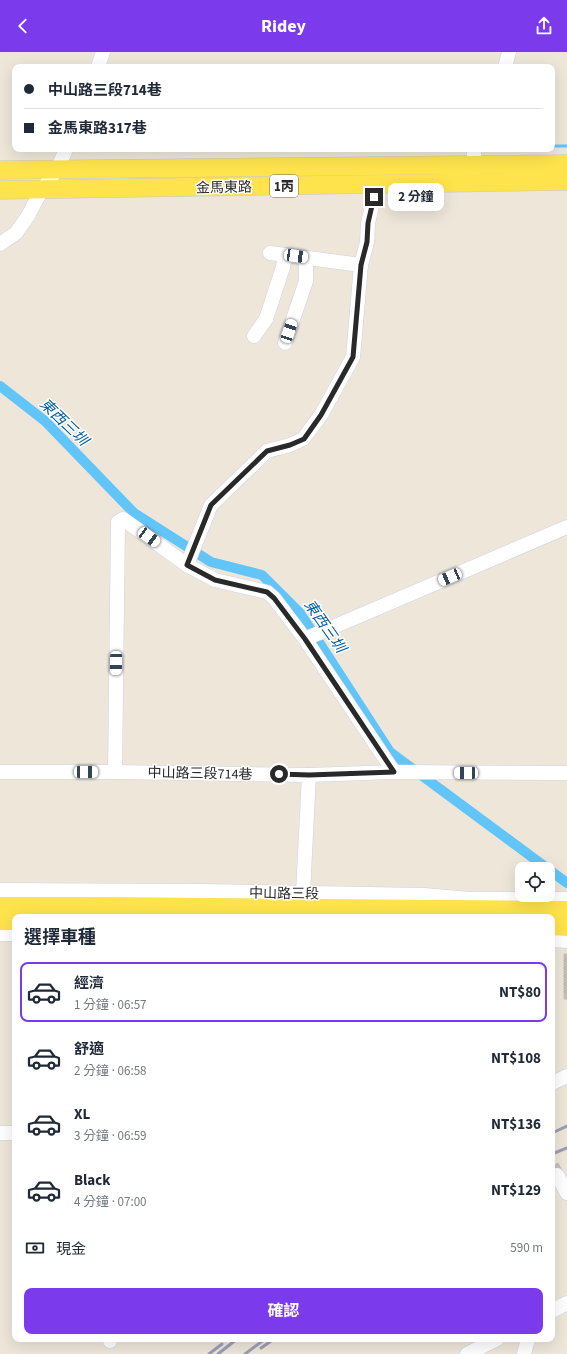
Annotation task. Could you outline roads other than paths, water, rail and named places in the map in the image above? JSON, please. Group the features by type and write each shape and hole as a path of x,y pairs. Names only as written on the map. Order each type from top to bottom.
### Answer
{"main road":[{"name":"金馬東路","path":"0,170 567,164"},
{"name":"金馬東路","path":"0,190 377,185 474,166 567,181"},
{"name":"中山路三段","path":"0,906 425,907 567,910"},
{"path":"0,921 12,921"},
{"path":"555,926 567,927"}],"street":[{"path":"99,64 103,52"},
{"path":"506,64 509,52"},
{"path":"0,244 16,233 28,216 42,189 57,170 65,152"},
{"path":"187,565 211,505 267,451 290,445 304,439 321,415 353,357 361,265 367,242 368,223 377,185"},
{"path":"270,253 361,265"},
{"path":"254,336 266,319 286,255"},
{"path":"285,343 306,281 306,258"},
{"path":"115,772 118,522 123,519 187,565 215,580 267,592 274,598 305,639 395,773"},
{"path":"305,639 567,527"},
{"name":"中山路三段714巷","path":"0,772 309,775 395,773 567,773"},
{"path":"303,893 309,775"},
{"name":"中山路三段","path":"0,890 303,893 425,907 470,899 567,899"},
{"path":"0,934 12,934"},
{"path":"555,940 567,941"},
{"path":"555,1082 567,1076"},
{"path":"0,1133 12,1133"},
{"path":"557,1175 567,1193"},
{"path":"555,1309 567,1303"},
{"path":"467,1354 491,1342"},
{"path":"524,1354 527,1342"}],"waterway":[{"path":"555,146 567,146"},
{"name":"東西三圳","path":"0,386 45,421 134,513 211,562 262,575 300,613 390,752 567,883"}],"tunnel":[{"path":"555,1171 557,1175"}],"railway":[{"path":"555,1132 567,1126"},
{"path":"555,1153 567,1148"},
{"path":"218,1354 233,1342"},
{"path":"245,1354 261,1342"},
{"path":"261,1348 270,1342"},
{"path":"209,1354 222,1344"}]}
